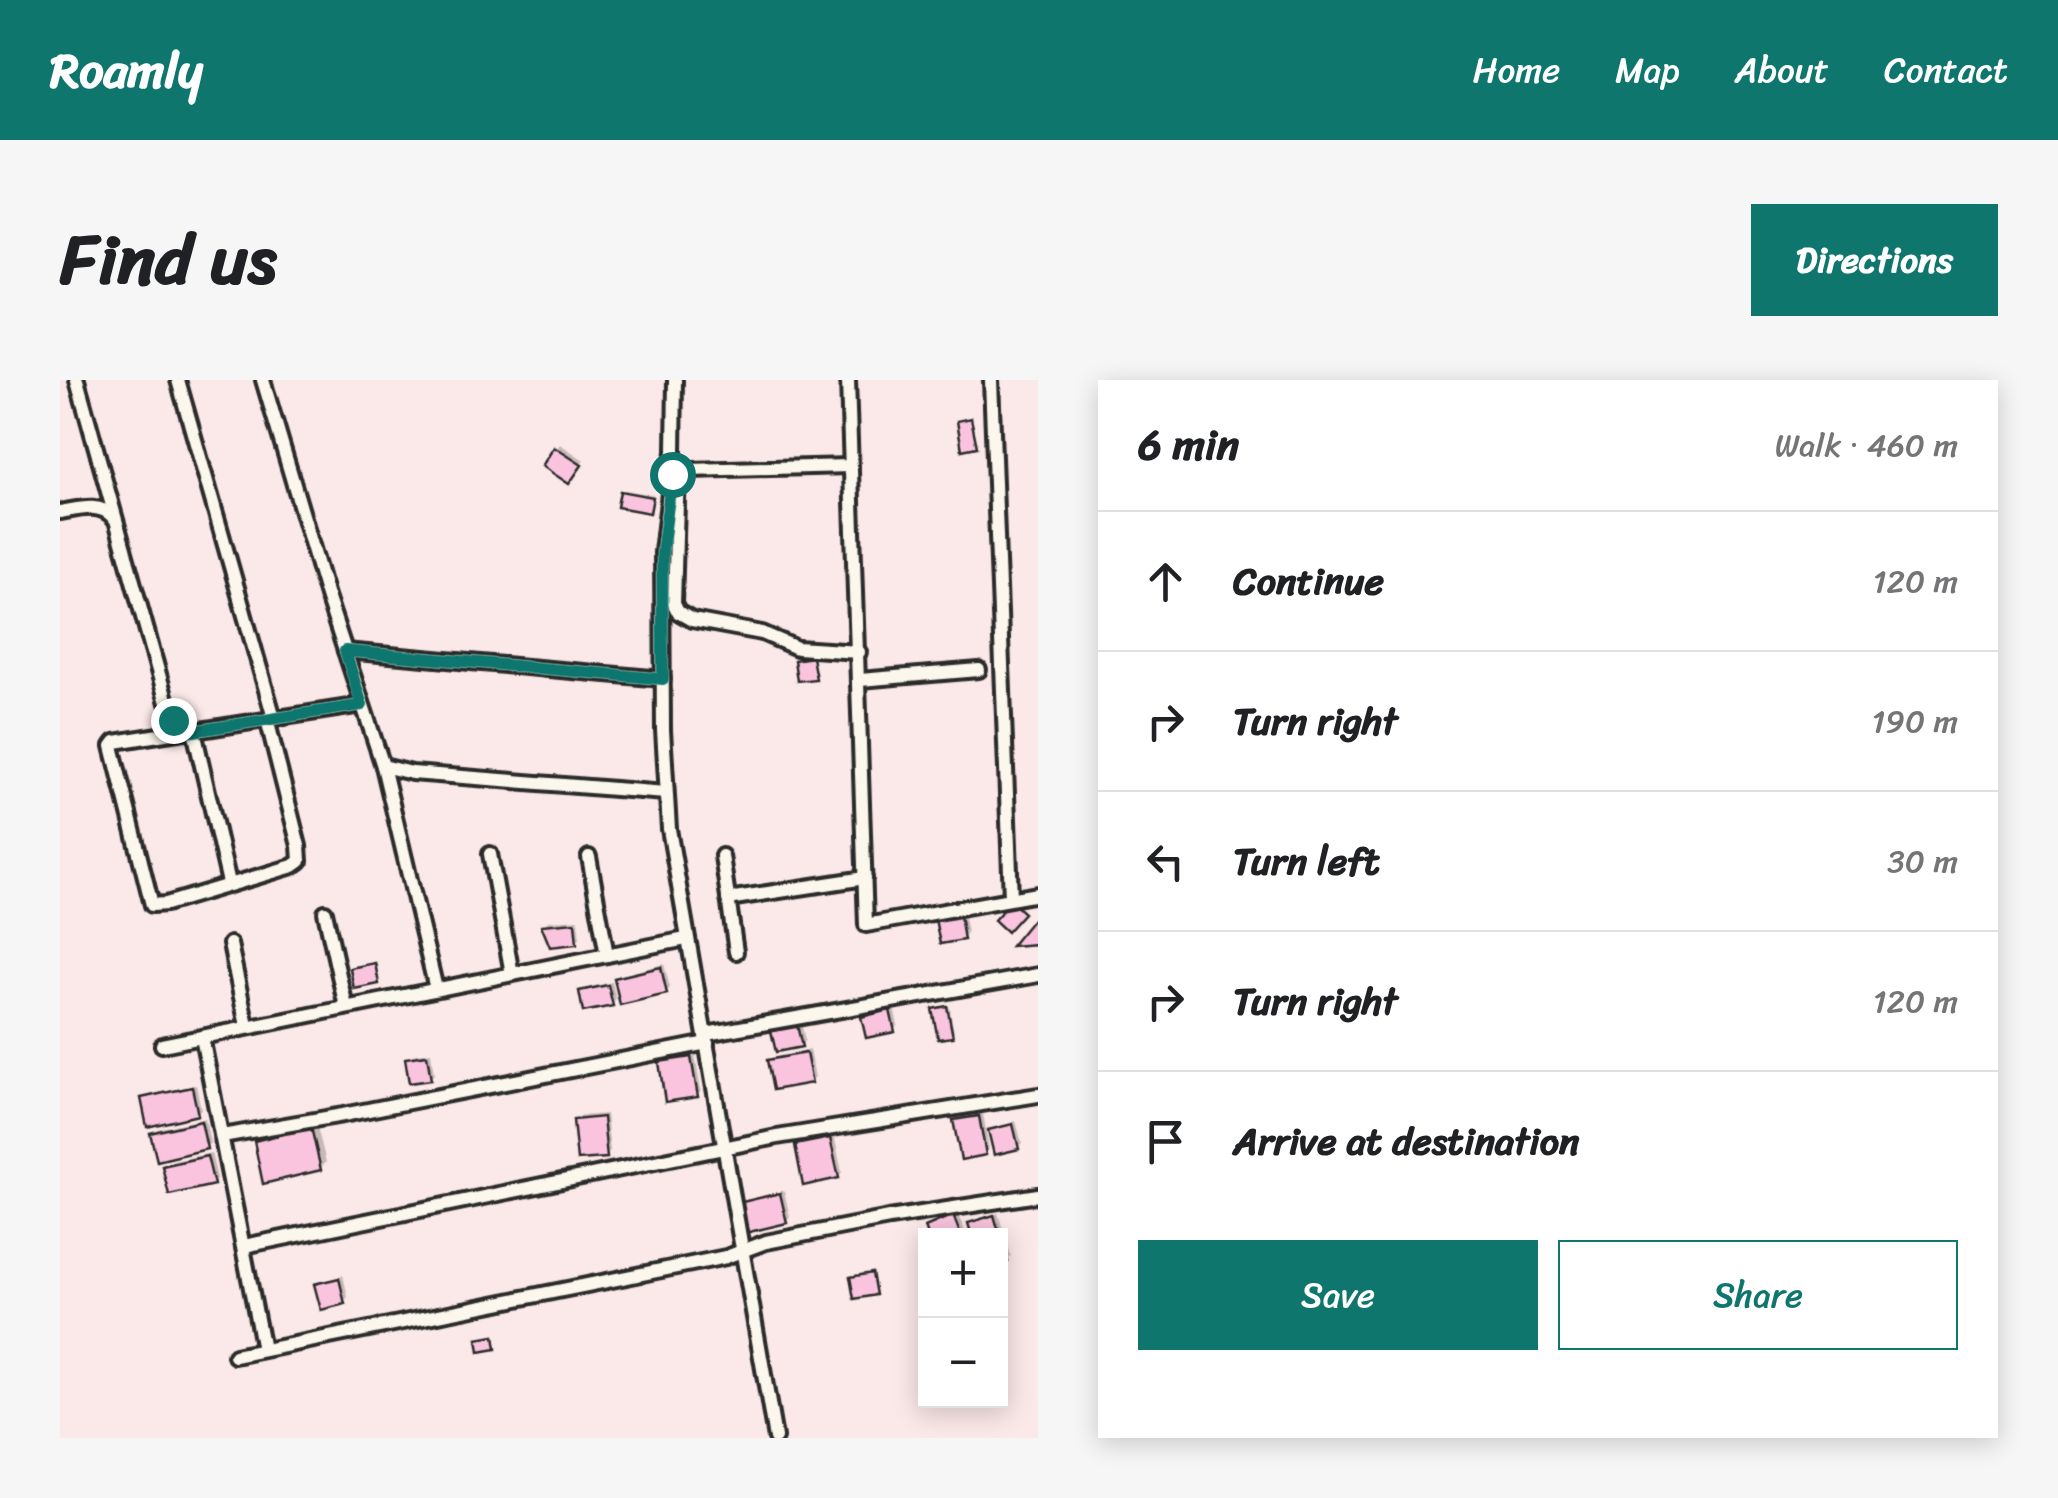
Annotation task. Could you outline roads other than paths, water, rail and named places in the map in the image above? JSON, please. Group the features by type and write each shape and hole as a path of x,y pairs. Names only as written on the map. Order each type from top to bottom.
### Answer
{"street":[{"path":"77,380 167,704 173,720 189,731 229,883"},
{"path":"178,380 270,718 300,861 152,905 112,746 115,742 270,718 362,705"},
{"path":"263,380 383,766 436,989"},
{"path":"675,380 674,451 662,552 668,830 775,1438"},
{"path":"848,380 866,925 1038,894"},
{"path":"991,380 1011,898"},
{"path":"674,451 680,484 674,604 678,612 692,620 762,632 798,648 859,652"},
{"path":"688,470 851,466"},
{"path":"60,512 93,507 106,509 115,519"},
{"path":"345,651 663,679"},
{"path":"860,680 979,670"},
{"path":"383,766 412,773 666,793"},
{"path":"490,854 512,974"},
{"path":"722,856 736,952"},
{"path":"589,858 607,955"},
{"path":"728,899 865,878"},
{"path":"325,912 346,1007"},
{"path":"162,1045 686,939"},
{"path":"230,944 247,1026"},
{"path":"222,1136 343,1116 706,1038 1038,976"},
{"path":"202,1036 263,1350"},
{"path":"244,1246 777,1137 1038,1096"},
{"path":"235,1356 726,1257 742,1250 889,1218 1038,1195"}]}
